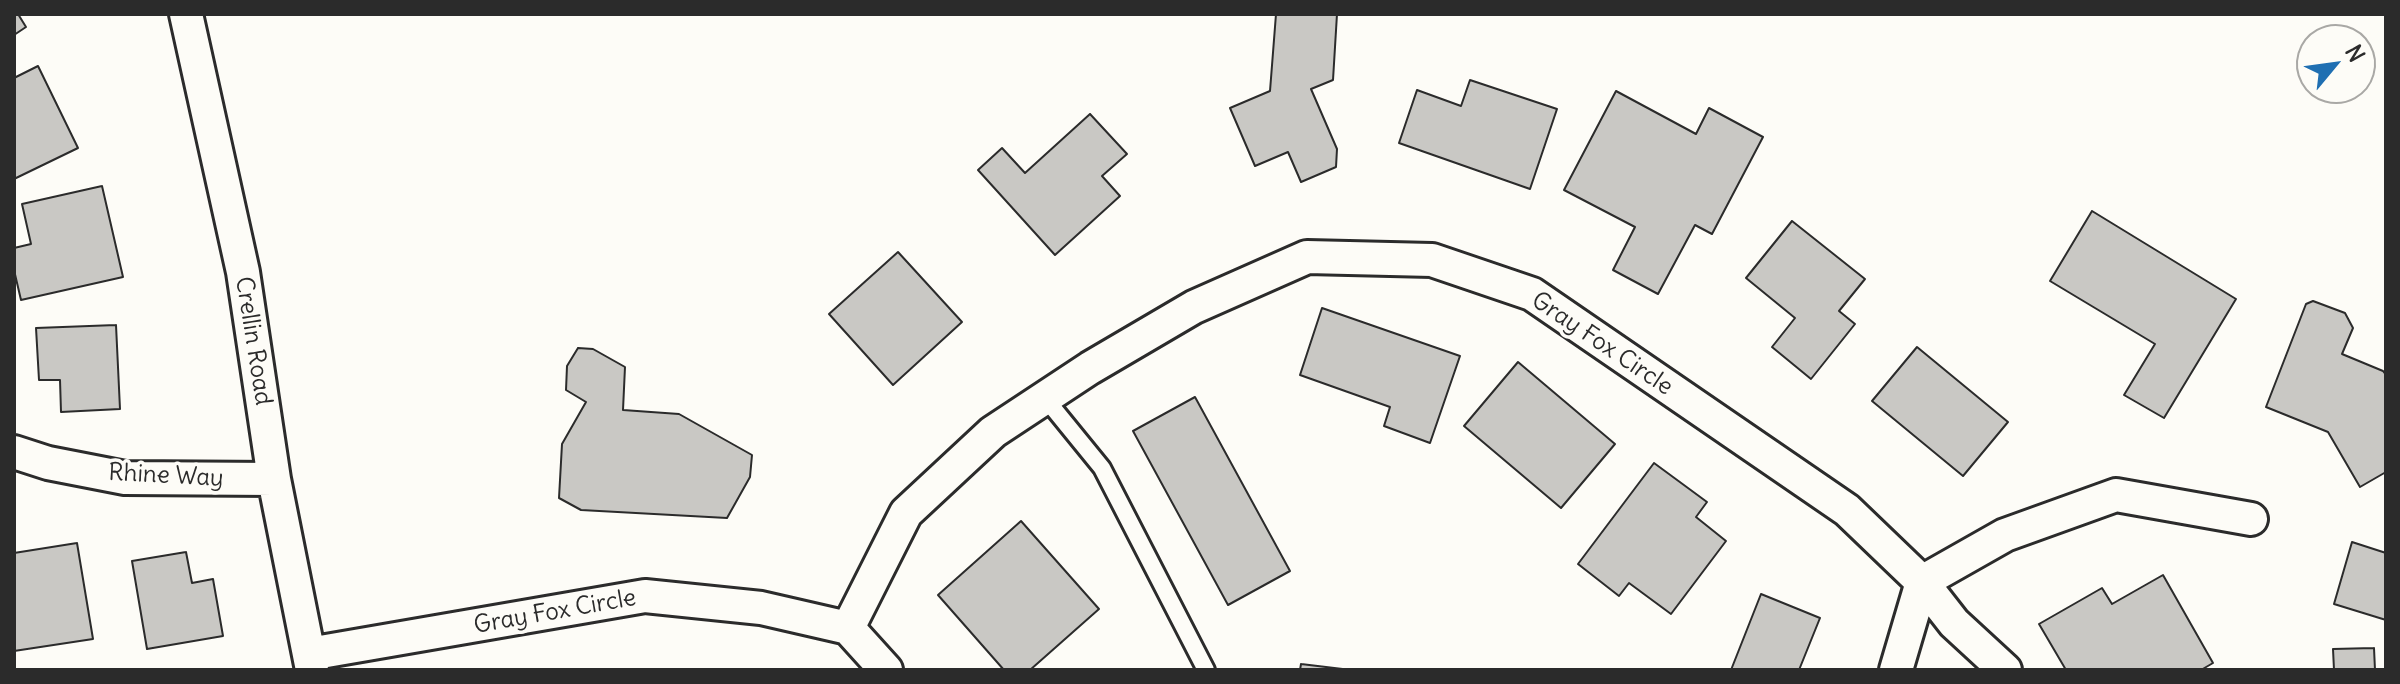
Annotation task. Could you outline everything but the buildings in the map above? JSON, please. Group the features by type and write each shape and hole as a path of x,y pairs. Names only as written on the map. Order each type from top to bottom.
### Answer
{"street":[{"name":"Crellin Road","path":"186,14 243,272 274,479 310,662"},
{"name":"Gray Fox Circle","path":"310,662 645,596 761,608 848,628 906,513 993,432 1194,307 1307,257 1432,260 1532,294 1847,510 1922,582 1954,623 2005,670"},
{"name":"Rhine Way","path":"14,452 48,463 125,478 274,479"},
{"path":"1896,670 1922,582 2005,535 2116,495 2251,519"},
{"path":"848,628 886,670"}],"lane":[{"path":"1045,398 1102,468 1206,670"}]}
